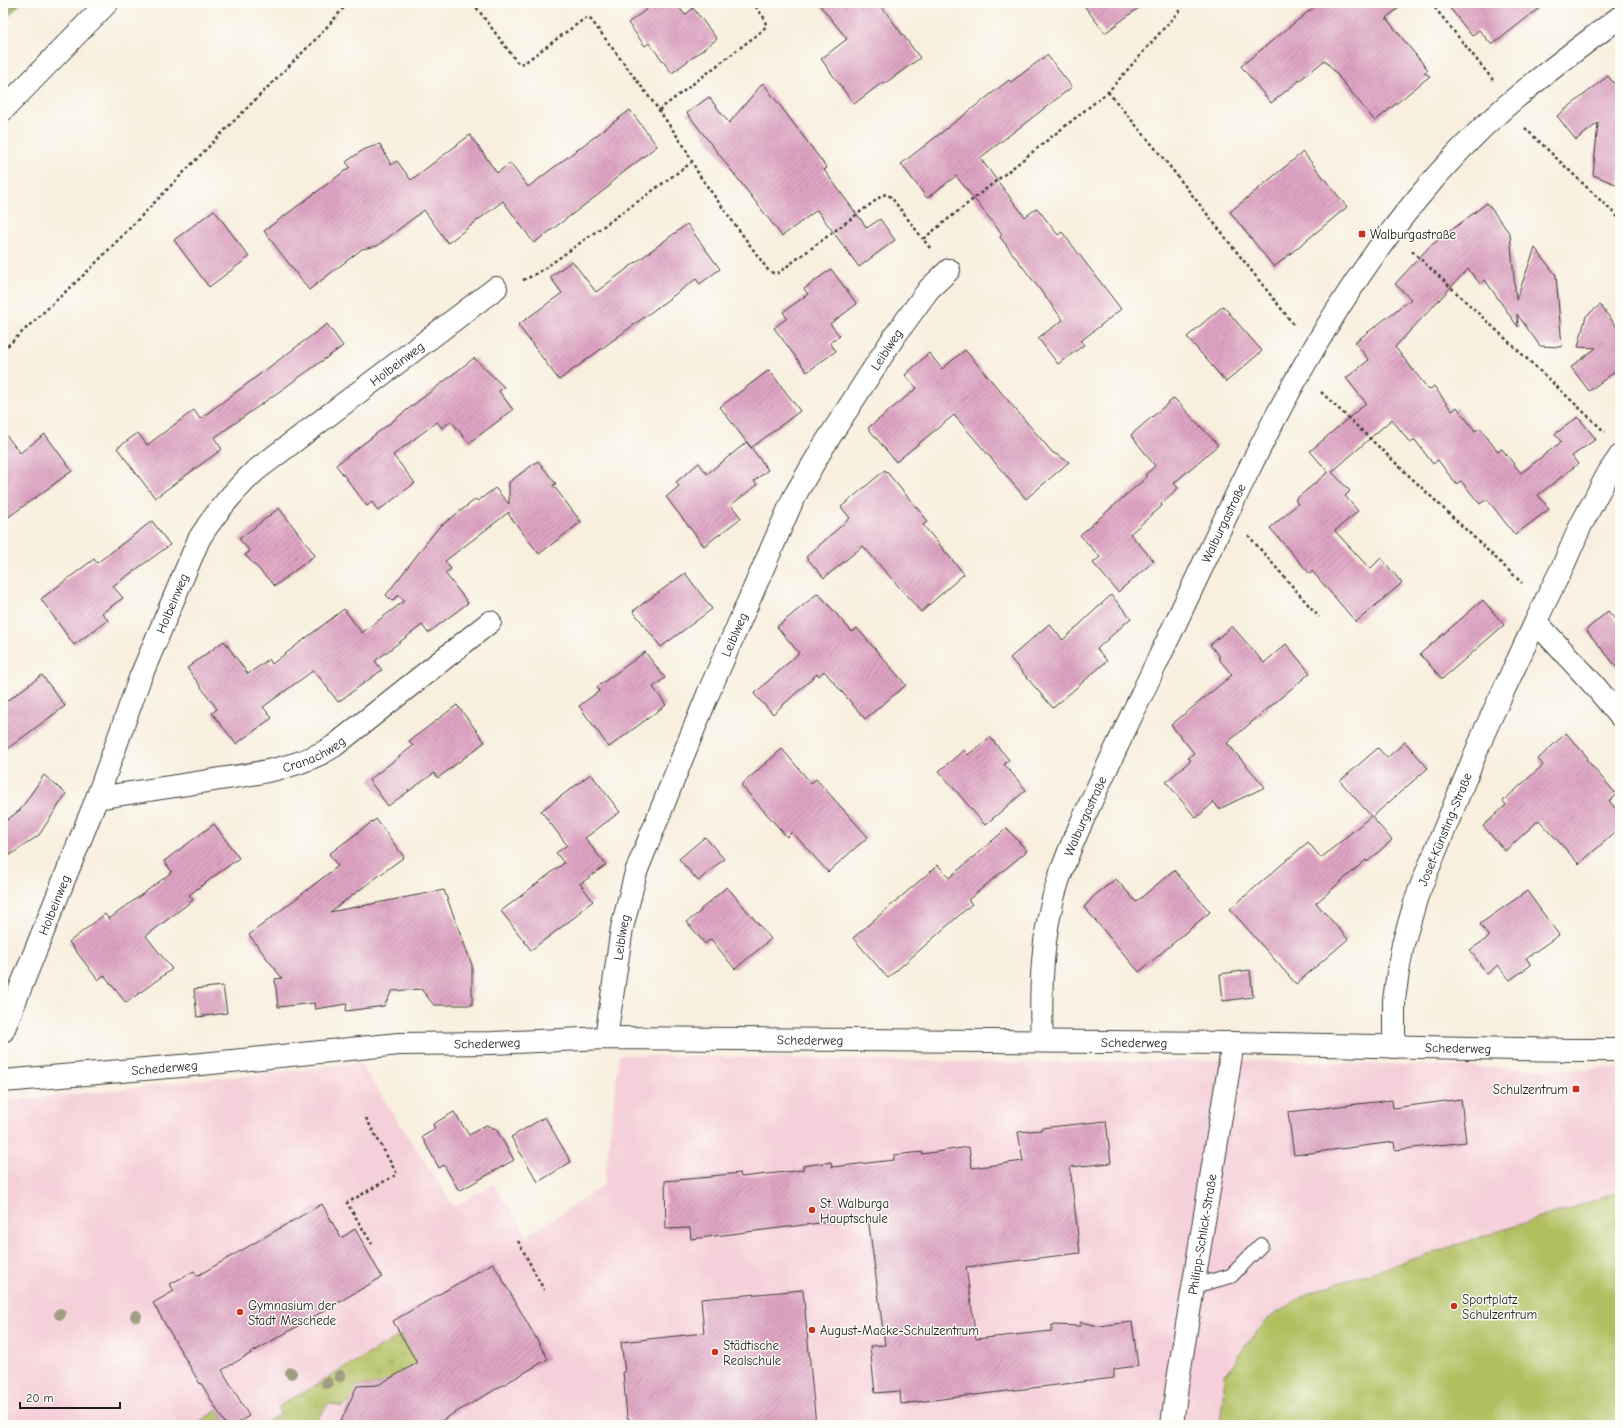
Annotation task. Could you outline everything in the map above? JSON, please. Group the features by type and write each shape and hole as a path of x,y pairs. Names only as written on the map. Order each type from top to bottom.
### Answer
{"street":[{"path":"3,110 107,3"},
{"name":"Walburgastraße","path":"1042,1041 1040,1006 1045,942 1052,902 1066,860 1109,762 1228,512 1301,369 1375,254 1418,198 1466,144 1507,105 1620,17"},
{"name":"Leiblweg","path":"606,1038 622,928 636,872 708,694 794,497 823,447 894,337 929,289 949,270"},
{"name":"Holbeinweg","path":"3,1031 97,798 140,678 199,539 221,506 255,470 496,288"},
{"name":"Josef-Künsting-Straße","path":"1394,1047 1394,1000 1398,972 1403,944 1418,896 1486,728 1592,502 1620,456"},
{"name":"Cranachweg","path":"97,798 243,775 296,764 321,754 334,746 490,622"},
{"path":"1536,622 1594,685 1620,716"},
{"name":"Schederweg","path":"3,1081 192,1065 399,1044 492,1043 606,1038 1234,1043 1620,1050"},
{"name":"Philipp-Schlick-Straße","path":"1172,1425 1176,1386 1234,1043"}],"lane":[{"path":"1193,1286 1230,1276 1261,1245"}],"path":[{"path":"3,350 91,268 219,136 319,36 348,3"},
{"path":"473,3 516,62 520,64 524,63 584,19 589,18 659,110 684,146 698,175 768,270 773,273 778,273 883,195 887,194 891,196 923,239 949,270"},
{"path":"659,110 762,31 766,26 765,19 753,3"},
{"path":"923,239 1108,92 1186,3"},
{"path":"1431,3 1507,105 1620,219"},
{"path":"1108,92 1160,154 1313,349"},
{"path":"496,288 530,277 691,163"},
{"path":"1411,250 1608,435"},
{"path":"1320,390 1510,573 1545,602"},
{"path":"1228,512 1319,617"},
{"path":"366,1118 397,1174 347,1203 372,1244"},
{"path":"518,1241 544,1290"}],"shaded area":[{"name":"August-Macke-Schulzentrum","path":"619,1055 1018,1063 1234,1060 1547,1069 1620,1068 1620,1425 3,1425 3,1102 360,1063 454,1207 493,1184 527,1236 604,1185"}],"green space":[{"path":"3,3 21,3 3,22"},
{"name":"Sportplatz Schulzentrum","path":"1620,1192 1620,1425 1220,1425 1225,1376 1248,1342 1268,1319 1308,1293"},
{"path":"401,1335 418,1364 378,1385 357,1386 354,1399 341,1407 329,1403 316,1421 309,1425 262,1425 280,1414 278,1407"},
{"path":"217,1410 226,1425 194,1425"}],"building":[{"path":"655,3 676,3 685,15 693,8 717,39 672,73 649,43 645,46 628,23"},
{"path":"818,3 879,3 920,58 884,84 883,82 854,104 821,59 847,39"},
{"path":"1082,3 1145,3 1105,33"},
{"path":"1319,3 1405,3 1386,18 1428,70 1424,73 1430,76 1375,121 1325,60 1271,103 1241,66"},
{"path":"1446,3 1546,3 1492,45 1479,30 1472,36"},
{"path":"1047,55 1072,87 980,158 1025,217 1037,208 1058,235 1062,232 1121,309 1081,341 1084,345 1058,364 1038,338 1063,320 1000,237 1002,234 956,176 927,198 901,164 1009,80 1011,82"},
{"path":"1608,76 1620,91 1620,186 1593,175 1598,123 1576,140 1557,116"},
{"path":"763,83 827,168 824,170 867,228 880,219 895,240 859,267 817,210 782,236 687,113 709,97 729,123"},
{"path":"630,110 657,146 610,183 611,185 534,243 503,201 448,243 424,210 377,246 362,249 309,290 264,231 350,167 346,162 363,150 380,144 391,165 397,161 411,180 470,135 497,173 510,163 528,187"},
{"path":"1303,152 1347,207 1274,267 1230,212"},
{"path":"1487,203 1510,234 1516,300 1535,248 1556,275 1562,347 1540,346 1517,314 1518,327 1485,280 1480,284 1468,269 1395,347 1429,390 1434,386 1452,411 1457,407 1475,431 1480,428 1498,452 1502,449 1521,473 1561,442 1555,434 1578,417 1596,439 1572,456 1578,464 1538,495 1549,509 1515,535 1487,499 1480,504 1461,481 1456,484 1438,460 1433,464 1415,440 1410,443 1392,419 1332,472 1350,491 1345,496 1358,511 1335,531 1370,569 1381,558 1402,583 1356,622 1312,571 1310,574 1270,528 1298,504 1295,500 1328,472 1310,451 1366,403 1346,378 1369,360 1355,342 1411,299 1395,284 1429,247"},
{"path":"214,210 249,257 209,287 174,240"},
{"path":"687,224 720,269 700,284 696,279 559,380 518,325 562,293 550,277 572,261 596,292"},
{"path":"831,269 857,304 830,324 840,336 830,343 836,351 807,372 774,328 787,318 783,312 808,294 804,289"},
{"path":"1600,305 1619,330 1620,329 1620,368 1589,391 1571,367 1596,348 1578,347 1586,316"},
{"path":"1223,306 1262,351 1226,382 1187,337"},
{"path":"327,324 343,346 214,438 222,449 155,498 117,448 138,433 147,445 194,410 200,419"},
{"path":"965,350 1052,452 1069,462 1026,499 954,415 896,462 868,428 917,388 905,375 929,353 942,369"},
{"path":"474,358 504,387 499,391 513,410 469,443 451,421 442,428 437,422 393,455 415,483 378,511 372,502 367,506 336,465"},
{"path":"769,370 800,411 751,448 720,407"},
{"path":"1174,398 1218,445 1174,483 1178,488 1161,504 1162,506 1130,534 1154,561 1118,592 1093,563 1100,557 1080,535 1147,477 1145,475 1155,466 1131,435"},
{"path":"3,431 20,453 45,434 72,471 3,521"},
{"path":"747,442 768,470 754,481 757,485 731,505 741,518 704,546 666,497 679,486 676,482 699,463 707,474"},
{"path":"538,461 556,484 553,485 581,522 539,554 509,515 509,512 445,561 451,569 445,573 468,603 428,633 422,625 375,661 382,670 338,702 314,670 263,707 272,718 236,744 212,713 217,709 187,668 224,641 248,674 269,659 272,664 344,609 362,633 404,601 399,595 392,601 386,595 438,528 476,499 478,501 495,488 509,504 509,482"},
{"path":"885,470 928,521 923,525 964,574 921,612 863,546 824,578 806,557 850,518 841,507"},
{"path":"279,508 315,555 275,586 245,555 250,551 239,539"},
{"path":"152,521 170,545 113,586 123,598 102,613 108,620 74,645 41,599 94,559 97,563"},
{"path":"685,573 712,609 661,647 633,611"},
{"path":"818,593 852,632 857,628 906,685 865,719 824,671 819,676 817,674 773,714 754,694 799,653 777,627"},
{"path":"1111,595 1131,618 1097,649 1107,661 1053,708 1010,658 1049,624 1063,640"},
{"path":"1483,600 1504,625 1442,679 1420,654"},
{"path":"1608,611 1620,625 1620,671 1586,630"},
{"path":"1232,626 1264,663 1286,644 1310,673 1227,743 1265,787 1219,809 1214,802 1196,818 1166,782 1191,760 1188,758 1194,753 1171,725 1232,675 1218,658 1220,657 1210,645"},
{"path":"645,652 665,678 653,687 666,705 609,747 579,706 599,691 597,687"},
{"path":"42,675 65,706 3,752 3,704"},
{"path":"457,705 485,742 438,778 434,773 388,806 369,780 413,746 409,741"},
{"path":"1566,733 1617,795 1609,801 1620,813 1620,828 1579,864 1539,820 1505,851 1483,826 1506,805 1503,801 1543,765 1538,759"},
{"path":"990,737 1009,760 1004,764 1026,790 985,825 939,771 964,750 968,755"},
{"path":"1405,742 1428,768 1372,817 1392,840 1316,903 1348,939 1296,984 1230,909 1308,842 1321,858 1371,816 1340,781 1378,748 1387,758"},
{"path":"782,749 811,783 816,779 868,837 828,872 792,832 787,837 741,785"},
{"path":"591,774 620,812 585,838 606,865 580,884 593,901 579,912 580,913 531,950 501,911 564,863 556,853 567,845 541,811"},
{"path":"44,775 66,794 39,835 3,860 3,823 20,810"},
{"path":"376,819 404,857 330,912 444,890 472,965 472,1005 434,1005 421,989 392,991 384,1006 346,1011 347,1004 315,1009 314,1003 278,1007 275,979 282,978 249,935 338,866 329,854"},
{"path":"214,824 239,858 189,895 193,900 146,936 172,969 126,1003 104,975 98,980 69,942 105,914 109,919 172,872 164,861"},
{"path":"1007,828 1027,851 968,900 972,904 888,978 853,938 938,865 949,878"},
{"path":"705,837 724,859 698,881 679,859"},
{"path":"1174,870 1210,912 1139,972 1084,907 1095,895 1116,879 1136,902"},
{"path":"727,887 771,939 735,969 711,939 705,944 687,922"},
{"path":"1527,891 1559,935 1526,958 1531,965 1510,980 1498,965 1487,974 1470,950 1489,937 1480,924"},
{"path":"1250,970 1253,997 1223,1001 1220,974"},
{"path":"223,986 227,1013 197,1017 194,989"},
{"path":"1461,1099 1466,1142 1395,1150 1394,1142 1294,1155 1288,1112 1392,1100 1393,1108"},
{"path":"454,1112 469,1135 486,1125 496,1129 514,1160 459,1191 444,1165 439,1168 422,1137 435,1129 433,1124"},
{"path":"545,1117 571,1162 538,1182 511,1137"},
{"path":"1106,1121 1111,1163 1070,1167 1080,1253 966,1267 976,1339 1052,1331 1052,1325 1080,1326 1080,1322 1099,1326 1132,1322 1138,1366 1114,1369 1114,1378 901,1404 900,1391 875,1393 870,1346 885,1345 868,1217 691,1239 690,1228 666,1229 665,1181 740,1173 741,1177 803,1170 803,1166 831,1162 832,1167 894,1160 894,1155 922,1152 922,1154 969,1147 972,1168 1023,1161 1018,1132"},
{"path":"322,1204 341,1238 355,1229 382,1277 222,1370 249,1416 234,1425 226,1425 201,1383 200,1384 153,1303 174,1291 170,1284 194,1271 197,1276"},
{"path":"493,1263 548,1359 434,1425 339,1425 357,1386 378,1385 417,1363 393,1321"},
{"name":"Städtische Realschule","path":"803,1290 816,1425 630,1425 629,1418 627,1418 623,1372 625,1372 621,1342 704,1333 701,1299"}],"place":[{"name":"Walburgastraße","path":"1362,234"},
{"name":"Schulzentrum","path":"1576,1089"},
{"name":"St. Walburga Hauptschule","path":"812,1210"},
{"name":"Sportplatz Schulzentrum","path":"1454,1306"},
{"name":"Gymnasium der Stadt Meschede","path":"240,1312"},
{"name":"August-Macke-Schulzentrum","path":"812,1330"},
{"name":"Städtische Realschule","path":"715,1352"}]}
